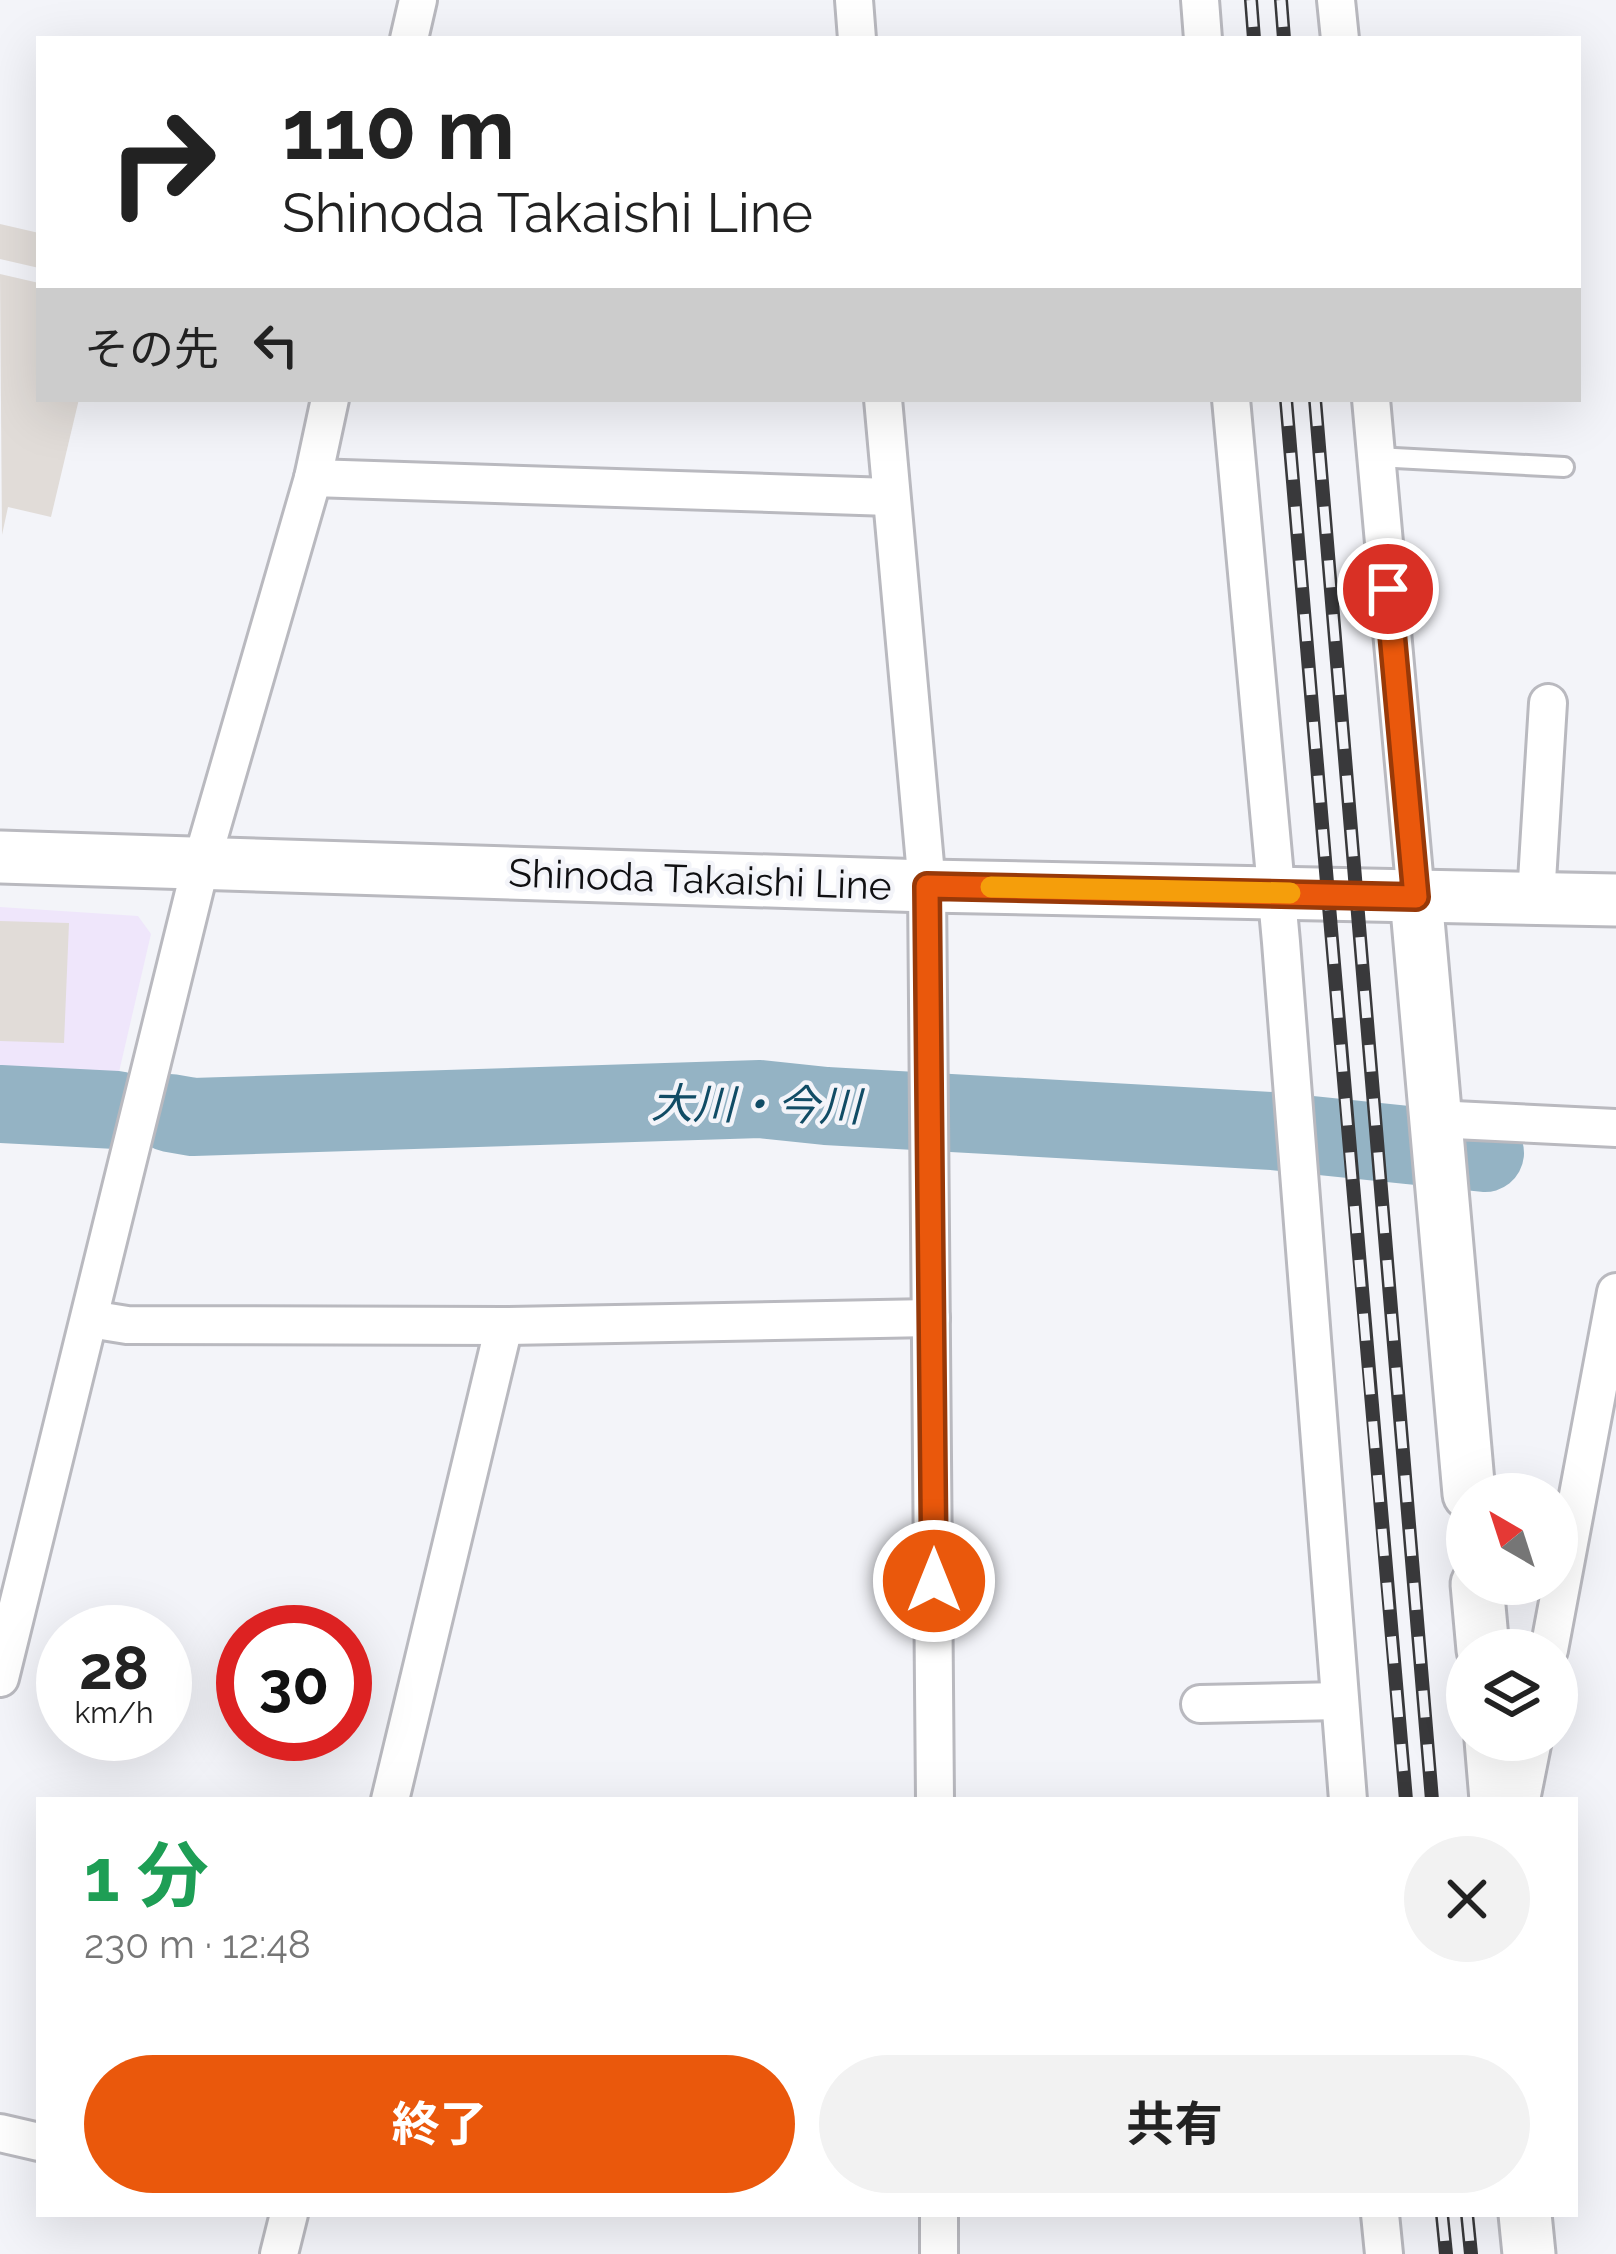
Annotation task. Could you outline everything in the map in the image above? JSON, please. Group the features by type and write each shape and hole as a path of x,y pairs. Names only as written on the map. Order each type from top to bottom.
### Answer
{"main road":[{"name":"Shinoda Takaishi Line","path":"0,857 927,886 1616,900"},
{"path":"1416,897 1467,1473"},
{"path":"1493,1761 1496,1797"},
{"path":"1525,2217 1528,2254"}],"street":[{"path":"411,36 418,0"},
{"path":"854,0 856,36"},
{"path":"1200,0 1203,36"},
{"path":"1336,0 1340,36"},
{"path":"0,1678 202,864 313,478 329,402"},
{"path":"883,402 927,886 935,1797"},
{"path":"1231,402 1277,892 1348,1797"},
{"path":"1371,402 1416,897"},
{"path":"313,478 890,497"},
{"path":"1536,897 1548,703"},
{"path":"1436,1142 1616,1128"},
{"path":"1553,1629 1612,1341 1616,1292"},
{"path":"90,1319 127,1325 504,1327 932,1318"},
{"path":"391,1797 504,1327"},
{"path":"1200,1704 1340,1701"},
{"path":"1522,1797 1529,1761"},
{"path":"0,2133 36,2141"},
{"path":"279,2254 288,2217"},
{"path":"939,2217 939,2254"},
{"path":"1381,2217 1384,2254"}],"lane":[{"path":"1376,457 1564,467"}],"shaded area":[{"path":"0,907 138,916 151,934 116,1085 0,1075"}],"building":[{"path":"0,224 36,232 36,267 0,259"},
{"path":"0,274 36,282 36,402 78,402 51,517 8,507 2,535"},
{"path":"0,921 69,923 64,1043 0,1041"}],"waterway":[{"name":"大川・今川","path":"170,1113 193,1117 760,1099 1273,1131 1485,1153"},
{"name":"大川・今川","path":"0,1104 117,1110"}],"railway":[{"path":"1251,0 1254,36"},
{"path":"1281,0 1284,36"},
{"path":"1286,402 1406,1797"},
{"path":"1315,402 1432,1797"},
{"path":"1442,2217 1446,2254"},
{"path":"1467,2217 1471,2254"}],"slow traffic":[{"path":"991,887 1290,893"}],"route":[{"path":"934,1581 927,886 1416,897 1388,589"}]}
